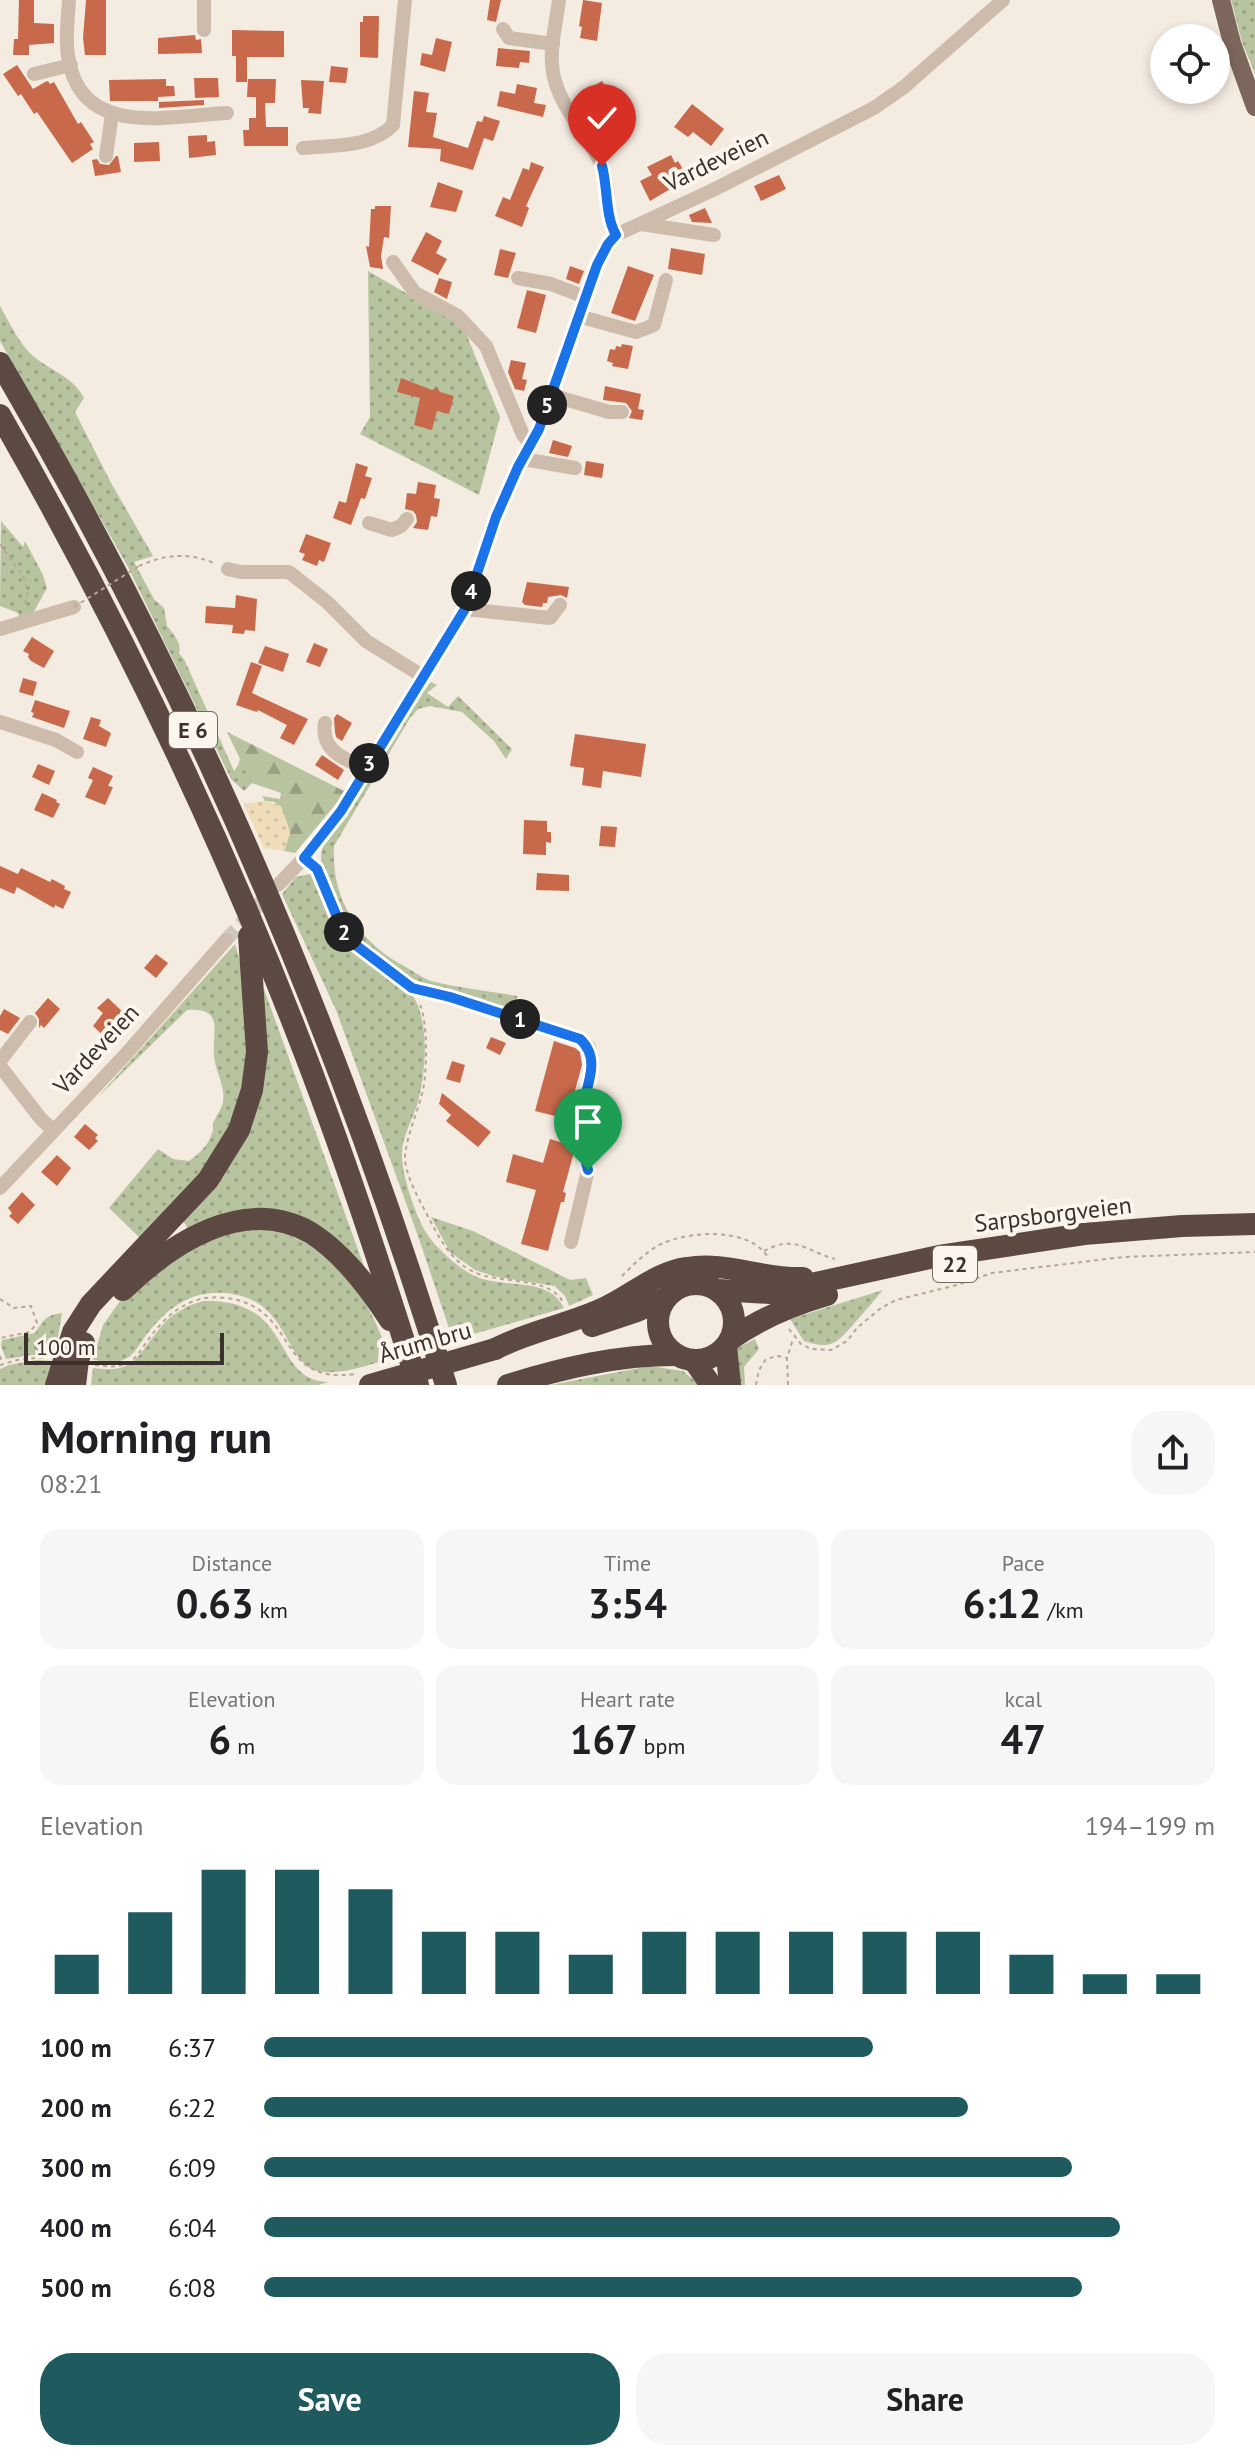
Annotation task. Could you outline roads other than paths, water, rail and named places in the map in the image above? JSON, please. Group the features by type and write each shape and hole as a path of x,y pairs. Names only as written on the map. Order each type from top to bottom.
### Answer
{"highway":[{"name":"E 6","path":"0,363 143,627 263,886 322,1028 367,1148 446,1385"},
{"name":"E 6","path":"0,415 140,679 246,911 324,1105 418,1385"},
{"name":"E 6","path":"56,1385 73,1332 91,1304 208,1180 239,1130 252,1090 257,1052 255,992 246,911"},
{"name":"E 6","path":"75,1385 78,1360 93,1329 119,1293 164,1254 221,1224 248,1219 295,1226 327,1246 355,1273 405,1345"},
{"name":"Sarpsborgveien","path":"718,1290 770,1293 992,1247 1084,1234 1255,1224"},
{"name":"Sarpsborgveien","path":"728,1342 748,1327 792,1305 877,1280 1039,1250 1127,1240 1255,1236"},
{"name":"22","path":"495,1349 515,1338 602,1310 661,1277 688,1267 798,1278 845,1270 868,1271"},
{"name":"22","path":"495,1349 518,1346 614,1320 666,1298 674,1290 696,1284 718,1290"},
{"path":"718,1290 726,1298 734,1318 728,1342 730,1385"},
{"path":"666,1298 657,1318 658,1329 667,1348 685,1358 711,1385"},
{"path":"91,1375 93,1329"},
{"name":"22","path":"508,1385 626,1357 712,1357 728,1342"},
{"name":"Årum bru","path":"363,1379 495,1349"}],"main road":[{"path":"1221,0 1232,43 1255,107"}],"street":[{"path":"69,0 67,29 71,65 77,84 93,105 124,119 227,113"},
{"path":"204,0 204,30"},
{"path":"303,148 372,139 386,133 393,125 405,0"},
{"path":"278,885 341,811 465,609 496,517 551,395 597,265 616,235 611,226 602,166 555,80 552,63 559,0"},
{"name":"Vardeveien","path":"616,235 874,108 904,87 1003,0"},
{"path":"503,29 509,38 553,44"},
{"path":"34,74 71,65"},
{"path":"106,156 112,114"},
{"path":"641,223 714,235"},
{"path":"393,262 415,293 458,316 486,346 523,435 531,444"},
{"path":"518,278 551,284 585,297"},
{"path":"578,316 636,332 654,325 666,280"},
{"path":"551,395 609,412 622,412"},
{"path":"523,459 575,468"},
{"path":"369,523 392,530 407,519"},
{"path":"228,569 289,572 327,602 366,641 424,677"},
{"path":"465,609 550,618 560,605"},
{"path":"4,627 74,607"},
{"path":"0,722 56,740 77,752"},
{"path":"325,723 324,737 334,752 366,769"},
{"name":"Vardeveien","path":"0,1188 126,1054 226,940"},
{"path":"412,988 450,997 580,1039 589,1047 592,1066 579,1121 588,1170 571,1242"},
{"path":"30,1022 0,1063 41,1119 53,1130"}],"tunnel":[{"path":"226,940 272,891"}]}
